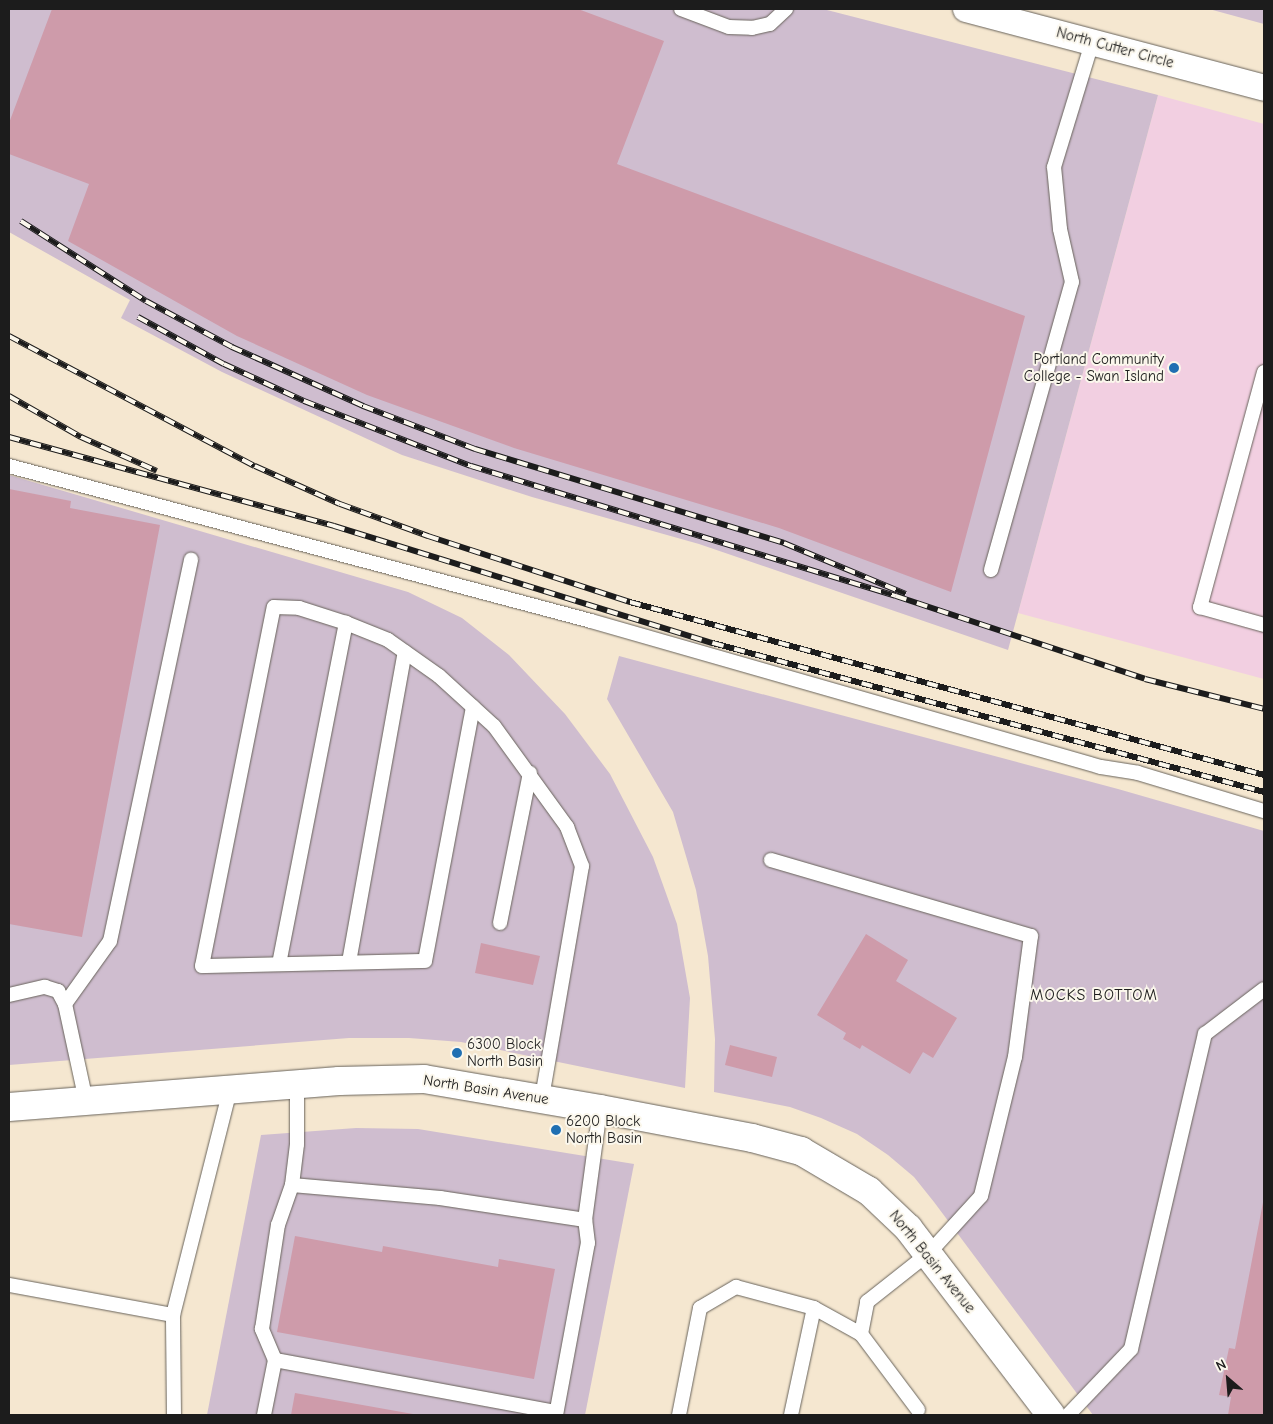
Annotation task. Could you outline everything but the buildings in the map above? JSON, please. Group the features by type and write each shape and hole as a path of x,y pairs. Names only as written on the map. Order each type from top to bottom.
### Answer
{"street":[{"name":"North Cutter Circle","path":"970,9 1264,88"},
{"name":"North Basin Avenue","path":"9,1107 297,1085 424,1080 542,1098 752,1138 801,1151 869,1191 908,1228 1051,1415"}],"lane":[{"path":"681,9 728,27 752,28 770,24 786,9"},
{"path":"991,570 1072,282 1060,229 1054,168 1092,42"},
{"path":"1264,372 1200,607 1264,625"},
{"path":"9,466 591,621 1101,767 1138,773 1264,812"},
{"path":"64,1004 110,941 191,558"},
{"path":"473,707 425,961 202,966 274,607 299,608 346,623 388,640 439,676 494,726 530,773 567,827 582,866 542,1098"},
{"path":"279,964 346,623"},
{"path":"349,962 405,652"},
{"path":"500,923 530,773"},
{"path":"771,860 1031,936 1015,1057 982,1196 929,1253 867,1302 861,1334"},
{"path":"9,995 45,987 58,991 64,1004 86,1101"},
{"path":"1068,1415 1131,1349 1205,1034 1264,989"},
{"path":"264,1415 275,1360 262,1329 278,1225 292,1185 297,1144 297,1085"},
{"path":"174,1415 173,1315 230,1090"},
{"path":"275,1360 556,1414 588,1243 584,1220 600,1109"},
{"path":"292,1185 440,1198 584,1220"},
{"path":"9,1285 173,1315"},
{"path":"679,1415 700,1308 736,1287 814,1308 861,1334 919,1414"},
{"path":"791,1415 814,1308"}],"shaded area":[{"path":"9,9 823,9 1158,95 1008,650 699,544 532,497 402,455 222,372 121,318 130,300 9,232"},
{"path":"1209,9 1264,9 1264,24"},
{"name":"Portland Community College - Swan Island","path":"1158,95 1264,124 1264,679 1018,613"},
{"path":"9,475 408,592 462,618 509,655 565,714 610,774 653,857 677,924 690,998 685,1088 461,1042 409,1038 349,1038 9,1065"},
{"path":"619,656 1118,789 1264,831 1264,1415 1093,1415 914,1177 888,1155 857,1134 821,1118 790,1107 714,1092 715,1039 708,956 696,890 673,812 607,699"},
{"path":"356,1128 418,1129 634,1164 585,1415 207,1415 261,1135"}],"railway":[{"path":"21,221 146,301 232,347 363,406 475,449 784,543 906,594"},
{"path":"138,317 224,364 304,401 471,466 896,596 1145,679 1264,709"},
{"path":"9,336 255,466 340,504 428,536 630,602 1264,775"},
{"path":"9,396 81,437 157,471"},
{"path":"9,437 334,526 713,643 1264,792"}],"place":[{"name":"Portland Community College - Swan Island","path":"1174,368"},
{"name":"6300 Block North Basin","path":"457,1053"},
{"name":"6200 Block North Basin","path":"556,1130"}],"district":[{"name":"MOCKS BOTTOM","path":"1094,995"}]}
